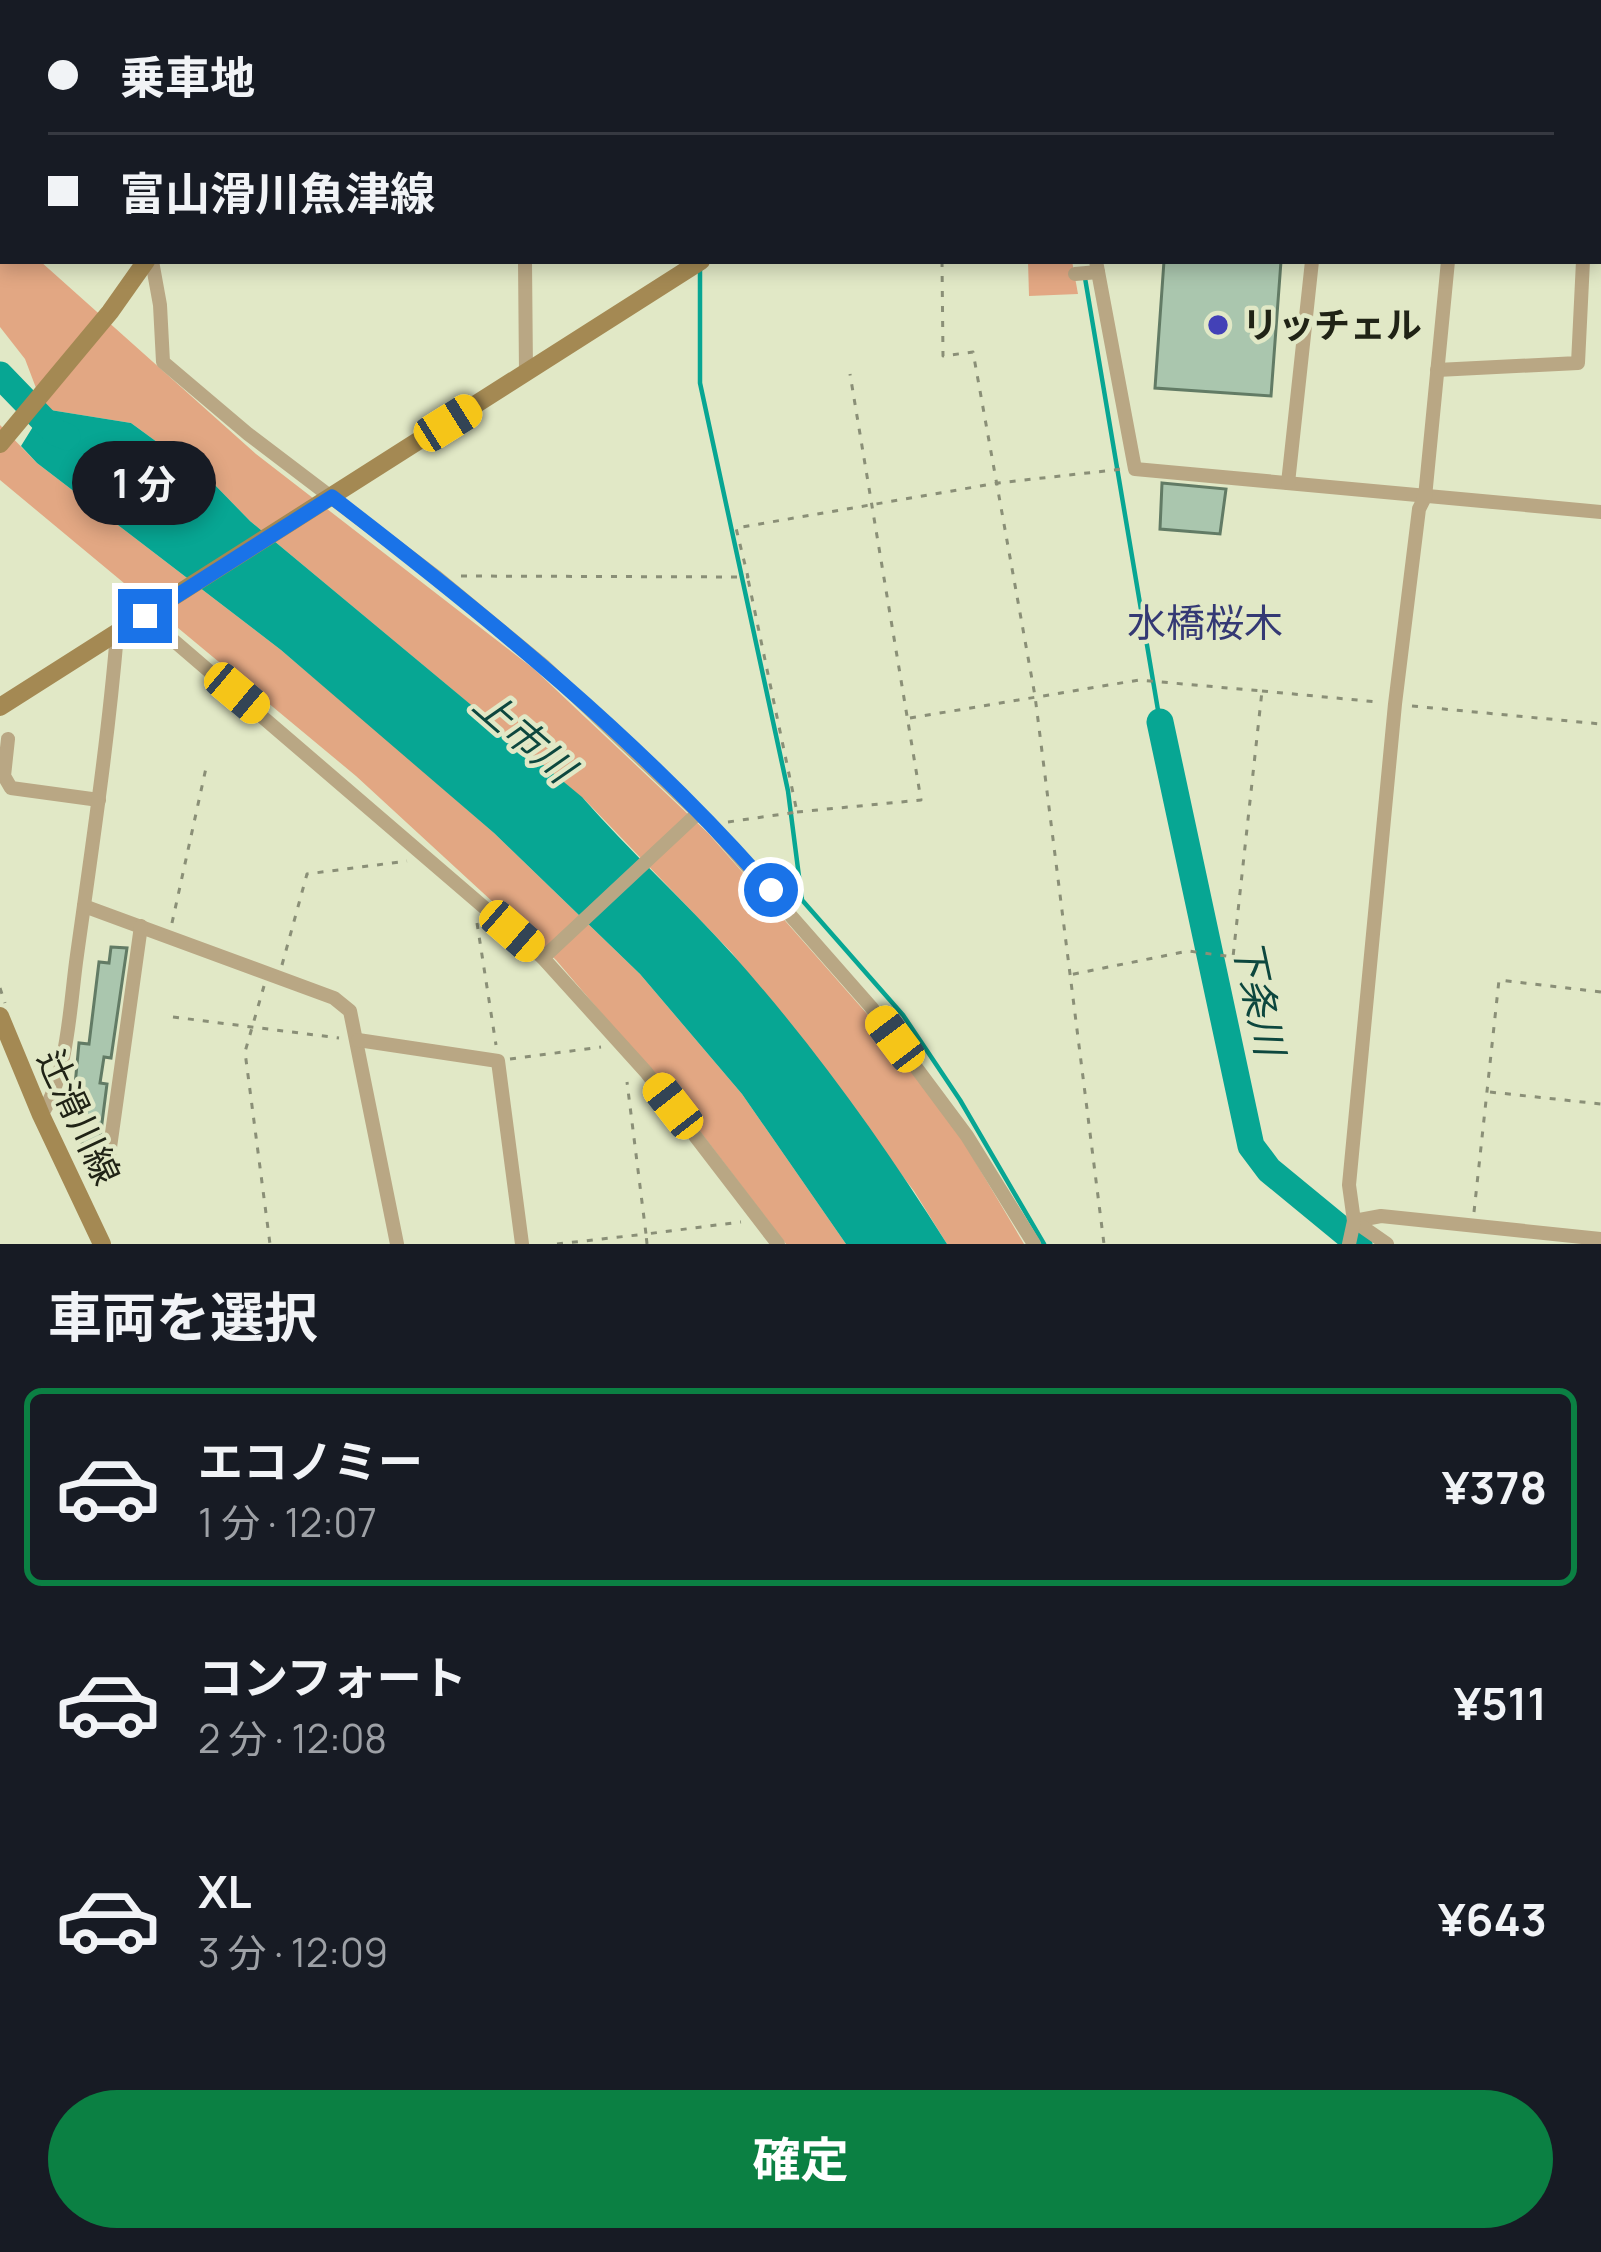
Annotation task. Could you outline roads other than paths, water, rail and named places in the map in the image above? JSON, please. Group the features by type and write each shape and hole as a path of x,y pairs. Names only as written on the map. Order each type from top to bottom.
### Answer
{"main road":[{"path":"0,444 147,264"},
{"path":"0,707 696,264"},
{"name":"辻滑川線","path":"3,1010 40,1115 102,1244"}],"street":[{"path":"150,264 160,304 163,362 323,502 435,576 545,667 704,819 871,1007 967,1136 1034,1244"},
{"path":"525,264 526,374"},
{"path":"1288,483 1312,264"},
{"path":"1349,1244 1354,1221 1349,1185 1395,704 1419,509 1425,497 1448,264"},
{"path":"1436,370 1578,363 1583,264"},
{"path":"1075,274 1097,267 1135,469 1601,512"},
{"path":"152,611 543,958 621,1044 778,1244"},
{"path":"40,1115 54,1096 99,800 117,634"},
{"path":"8,740 4,776 11,788 99,800"},
{"path":"543,958 704,819"},
{"path":"84,906 334,998 350,1011 398,1244"},
{"path":"106,1176 141,926"},
{"path":"358,1040 498,1060 522,1244"},
{"path":"1354,1221 1381,1216 1601,1239"},
{"path":"1354,1221 1387,1244"}],"water":[{"path":"44,409 131,423 213,483 250,521 582,797 715,936 792,1025 873,1132 947,1244 846,1244 742,1094 640,974 494,833 281,650 37,463 21,446"}],"waterway":[{"path":"700,267 700,383 788,791 802,900 903,1015 960,1100 1044,1244"},
{"path":"1085,278 1160,722"},
{"name":"上市川","path":"0,375 55,432 67,437"},
{"name":"下条川","path":"1160,722 1251,1146 1269,1170 1359,1244"}],"place":[{"name":"リッチェル","path":"1218,325"}],"district":[{"name":"水橋桜木","path":"1205,623"}]}
